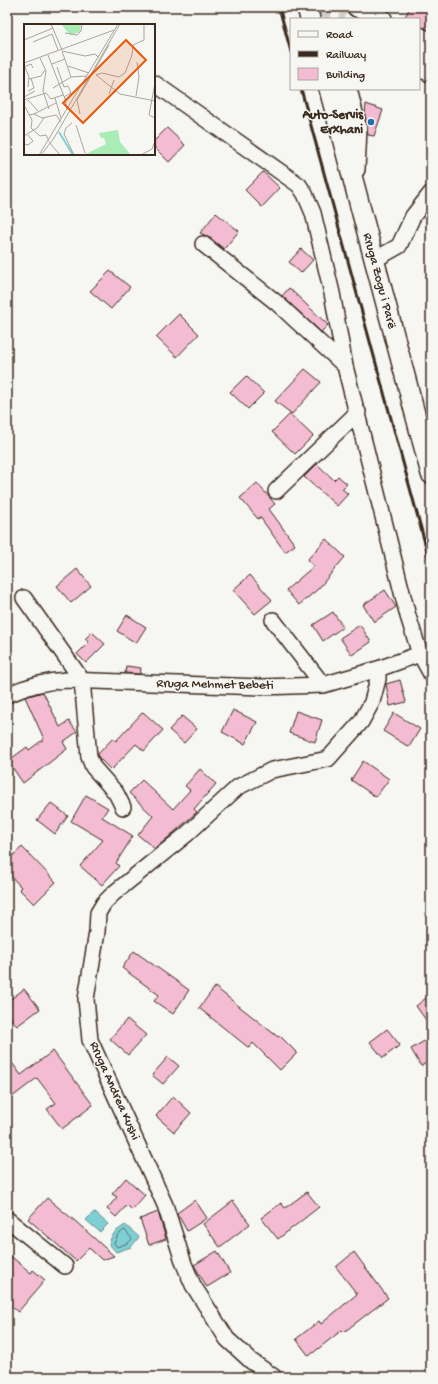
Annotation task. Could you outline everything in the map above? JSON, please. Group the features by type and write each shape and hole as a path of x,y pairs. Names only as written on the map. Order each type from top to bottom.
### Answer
{"main road":[{"path":"307,7 310,18"},
{"path":"357,7 380,18"},
{"path":"420,38 431,43"},
{"path":"420,67 431,72"},
{"name":"Rruga Zogu i Parë","path":"329,90 431,474"},
{"path":"347,90 357,129 353,184"}],"street":[{"path":"420,53 431,58"},
{"path":"155,84 294,181 305,194 313,213 332,293 345,366 358,412 408,616 420,654 431,674"},
{"path":"374,260 399,246 413,216 431,193"},
{"path":"202,244 277,303 345,366"},
{"path":"276,492 358,412"},
{"path":"24,598 82,680 89,757 92,767 116,793 124,807"},
{"path":"273,620 323,685"},
{"name":"Rruga Mehmet Bebeti","path":"7,695 26,686 48,681 82,680 119,683 262,687 323,685 378,670 420,654"},
{"name":"Rruga Andrea Kushi","path":"274,1377 251,1361 227,1338 193,1285 184,1264 165,1205 90,1040 86,999 97,932 98,913 104,903 114,893 187,834 238,787 272,770 328,759 361,722 372,702 378,679 378,670"},
{"path":"7,1219 65,1266"}],"water":[{"path":"94,1212 108,1224 100,1232 86,1220"},
{"path":"125,1225 139,1237 131,1247 116,1252 109,1244 111,1238 115,1232"}],"building":[{"path":"410,7 431,7 431,31 420,26 420,18 404,18"},
{"name":"Auto-Servis Erxhani","path":"366,104 383,110 374,136 368,135 365,115"},
{"path":"167,128 185,145 169,162 155,148 155,140"},
{"path":"263,172 280,188 262,207 245,190"},
{"path":"216,213 239,231 224,249 209,237 200,233"},
{"path":"301,249 313,260 301,273 289,262"},
{"path":"110,271 130,287 111,309 90,291"},
{"path":"289,288 328,325 321,332 282,296"},
{"path":"179,314 199,334 177,357 156,337"},
{"path":"305,369 321,382 292,414 275,401"},
{"path":"246,376 264,393 248,409 230,392"},
{"path":"290,414 313,436 295,454 272,432"},
{"path":"317,464 334,480 338,476 347,484 342,489 348,494 337,506 304,477"},
{"path":"257,483 275,504 269,509 295,545 285,552 260,517 258,519 240,498"},
{"path":"326,539 345,557 318,589 299,605 286,590 314,566 307,560"},
{"path":"77,569 91,586 71,603 57,586"},
{"path":"250,575 272,600 255,614 233,590"},
{"path":"385,590 396,607 374,622 363,605"},
{"path":"333,612 343,627 323,641 313,625"},
{"path":"127,615 146,627 136,643 117,631"},
{"path":"360,625 371,642 352,655 340,638"},
{"path":"92,632 105,644 86,663 77,654 89,642 85,639"},
{"path":"126,666 141,668 140,674 125,673"},
{"path":"400,680 406,702 390,706 386,684"},
{"path":"43,692 60,727 69,721 77,732 63,742 67,749 23,783 8,761 27,747 29,750 44,739 25,697"},
{"path":"233,710 257,722 245,744 222,732"},
{"path":"296,711 322,720 315,742 289,733"},
{"path":"143,712 163,730 144,751 136,744 111,770 99,758 98,754 113,738 116,741"},
{"path":"394,713 420,729 409,747 383,731"},
{"path":"182,716 197,729 184,743 169,730"},
{"path":"363,761 389,779 376,797 351,780"},
{"path":"200,769 216,784 194,809 197,812 155,849 138,835 153,816 129,793 142,780 173,809 190,790 185,786"},
{"path":"86,795 108,808 102,817 133,836 116,863 119,866 102,885 80,866 103,840 71,821"},
{"path":"51,803 68,816 55,834 37,820"},
{"path":"22,847 56,882 34,904 19,889 21,887 7,872 7,861"},
{"path":"134,951 189,990 173,1014 154,1001 159,995 122,968"},
{"path":"215,987 278,1037 280,1036 297,1053 280,1070 253,1043 249,1048 199,1008"},
{"path":"24,989 40,1009 17,1026 7,1013 7,1002"},
{"path":"431,994 431,1027 416,1006"},
{"path":"127,1019 146,1035 128,1055 110,1039"},
{"path":"387,1029 400,1045 383,1058 370,1042"},
{"path":"431,1037 431,1060 421,1066 411,1049"},
{"path":"53,1051 93,1105 62,1129 47,1109 56,1103 37,1078 7,1101 7,1056 21,1075"},
{"path":"168,1057 179,1066 163,1084 152,1075"},
{"path":"173,1096 191,1113 174,1132 156,1116"},
{"path":"126,1178 145,1195 132,1210 127,1205 116,1217 107,1209 117,1197 112,1194"},
{"path":"307,1192 319,1207 278,1239 261,1218 281,1203 285,1208"},
{"path":"47,1198 114,1256 102,1260 89,1248 76,1261 28,1219"},
{"path":"195,1200 207,1218 187,1231 177,1213"},
{"path":"233,1201 250,1224 220,1247 203,1224"},
{"path":"158,1212 166,1239 149,1245 140,1219"},
{"path":"217,1251 230,1273 207,1287 194,1265"},
{"path":"354,1252 388,1298 344,1332 342,1330 309,1356 296,1339 319,1321 321,1324 357,1294 336,1267"},
{"path":"7,1253 31,1273 33,1270 45,1280 18,1312 7,1303"}],"tunnel":[{"path":"318,7 342,18"}],"railway":[{"path":"279,7 290,48"},
{"path":"301,90 431,565"}],"place":[{"name":"Auto-Servis Erxhani","path":"371,122"}]}
